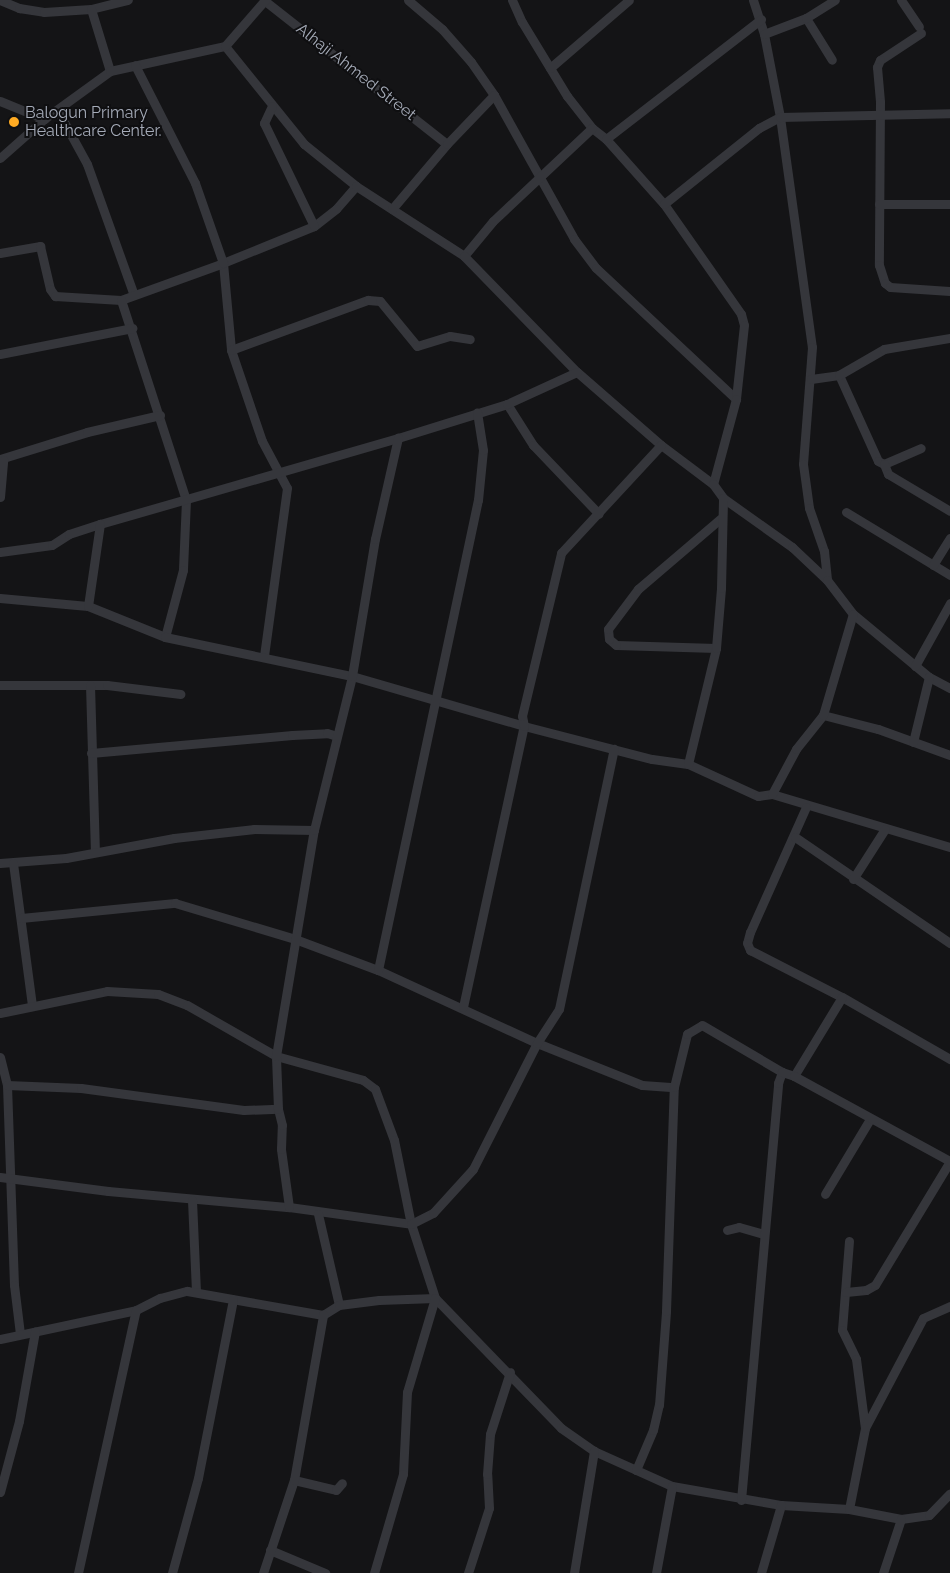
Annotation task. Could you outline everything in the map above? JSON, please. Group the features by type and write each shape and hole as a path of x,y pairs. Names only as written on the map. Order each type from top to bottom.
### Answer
{"street":[{"path":"0,0 19,8 44,12 91,9 128,0"},
{"path":"0,158 44,118 58,111 110,71 225,46 265,0"},
{"name":"Alhaji Ahmed Street","path":"265,0 447,144"},
{"path":"408,0 448,36 494,95 574,239 596,268 736,399"},
{"path":"512,0 550,68 592,128 606,139 664,204 741,314 744,325 736,399 713,484"},
{"path":"550,68 629,0"},
{"path":"753,0 761,19 780,117 812,348 804,464 809,508 824,551 827,580"},
{"path":"764,34 806,18 835,0"},
{"path":"901,0 920,30 878,63 880,102 878,114 879,265 885,283 898,289 950,291"},
{"path":"91,9 110,71"},
{"path":"806,18 832,60"},
{"path":"606,139 761,19"},
{"path":"225,46 304,144 356,186 464,256 577,372 661,445 713,484 723,498 792,547 827,580 853,614 929,677 950,688"},
{"path":"135,65 195,183 223,263 230,350 262,441 280,470 287,488 264,655"},
{"path":"392,209 447,144 494,95"},
{"path":"0,101 44,118"},
{"path":"272,106 264,123 314,226"},
{"path":"58,111 87,164 134,295"},
{"path":"664,204 759,128 780,117 950,113"},
{"path":"464,256 493,221 592,128"},
{"path":"0,252 40,246 50,289 55,296 121,300 223,263 314,226 336,209 356,186"},
{"path":"879,204 950,204"},
{"path":"121,300 132,328 186,500 183,570 165,637"},
{"path":"230,350 368,300 380,301 417,346 450,336 470,339"},
{"path":"0,354 132,328"},
{"path":"811,379 839,374 884,349 906,343 950,338"},
{"path":"0,552 52,545 69,534 100,524 186,500 280,470 398,438 507,404 577,372"},
{"path":"839,374 877,460 884,464 888,474 950,511"},
{"path":"507,404 533,445 599,514"},
{"path":"378,970 478,500 483,450 477,412"},
{"path":"0,496 2,460 87,432 160,415"},
{"path":"289,1208 281,1149 282,1125 278,1109 276,1056 314,830 352,676 375,539 398,438"},
{"path":"463,1007 498,834 524,726 522,716 561,553 661,445"},
{"path":"884,464 921,448"},
{"path":"688,764 716,648 721,588 720,519 723,498"},
{"path":"846,512 950,575"},
{"path":"716,648 616,644 609,639 608,629 638,589 720,519"},
{"path":"88,606 100,524"},
{"path":"933,565 950,538"},
{"path":"0,598 88,606 165,637 264,655 352,676 436,698 524,726 614,749 688,764 758,796 772,794 806,807 950,847"},
{"path":"915,666 950,603"},
{"path":"772,794 796,749 823,715 853,614"},
{"path":"913,742 929,677"},
{"path":"0,685 90,685 180,694"},
{"path":"90,685 95,852"},
{"path":"823,715 878,728 950,755"},
{"path":"91,753 292,735 327,733 337,736"},
{"path":"0,1177 192,1200 289,1208 318,1214 411,1224 433,1213 473,1169 537,1043 559,1009 614,749"},
{"path":"806,807 795,838 747,943 750,950 842,997 950,1059"},
{"path":"852,879 885,829"},
{"path":"0,863 14,863 95,852 174,838 245,830 314,830"},
{"path":"795,838 852,879 950,943"},
{"path":"14,863 32,1005"},
{"path":"20,918 175,903 296,938 378,970 463,1007 537,1043 642,1085 674,1087"},
{"path":"0,1012 107,991 158,994 187,1005 276,1056 336,1070 363,1080 375,1089 394,1140 411,1224 435,1298 510,1372 561,1428 594,1450 672,1486 741,1500 781,1505 849,1509 901,1519 929,1515 950,1494"},
{"path":"794,1076 842,997"},
{"path":"636,1470 653,1430 659,1405 674,1087 687,1034 699,1025 782,1072 794,1076 950,1161 875,1285 866,1290 846,1292"},
{"path":"0,1057 7,1085 12,1178 14,1285 20,1334"},
{"path":"741,1500 778,1083 782,1072"},
{"path":"7,1085 81,1088 244,1110 278,1109"},
{"path":"825,1194 870,1119"},
{"path":"192,1200 196,1292"},
{"path":"318,1214 339,1305"},
{"path":"727,1230 739,1227 764,1234"},
{"path":"849,1241 842,1330 856,1358 865,1428"},
{"path":"0,1339 136,1310 160,1298 187,1291 323,1315 339,1305 379,1300 435,1298"},
{"path":"373,1573 403,1474 407,1392 435,1298"},
{"path":"172,1573 198,1478 233,1299"},
{"path":"849,1509 865,1428 923,1318 950,1306"},
{"path":"78,1573 136,1310"},
{"path":"263,1573 294,1480 323,1315"},
{"path":"0,1492 19,1420 35,1331"},
{"path":"468,1573 489,1508 487,1474 490,1434 510,1372"},
{"path":"574,1573 594,1450"},
{"path":"294,1480 336,1490 342,1483"},
{"path":"656,1573 672,1486"},
{"path":"761,1573 781,1505"},
{"path":"883,1573 901,1519"},
{"path":"270,1550 321,1572"}],"place":[{"name":"Balogun Primary Healthcare Center.","path":"14,122"}]}
